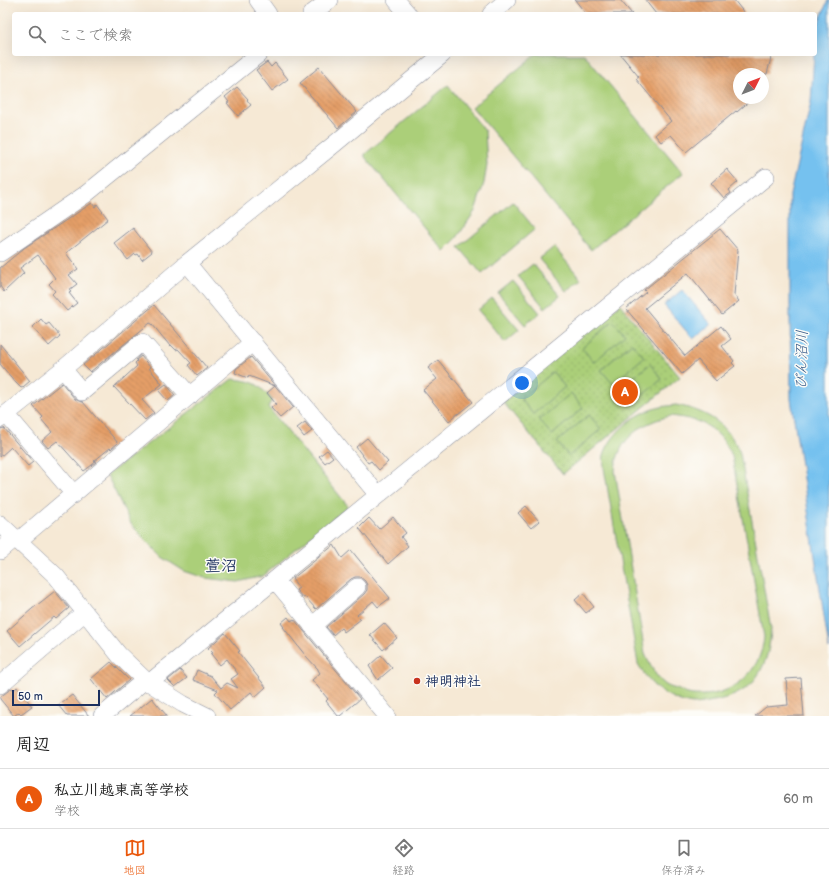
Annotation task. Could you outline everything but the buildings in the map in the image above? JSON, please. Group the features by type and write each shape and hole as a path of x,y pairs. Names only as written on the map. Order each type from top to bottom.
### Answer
{"street":[{"path":"258,0 267,12"},
{"path":"314,12 330,0"},
{"path":"396,0 406,12"},
{"path":"493,12 508,0"},
{"path":"0,253 86,194 258,56"},
{"path":"74,494 3,416 63,369 187,262 326,151 440,56"},
{"path":"102,716 121,709 149,683 766,177"},
{"path":"187,262 378,495"},
{"path":"63,369 82,392 142,342 190,396"},
{"path":"0,551 17,540 74,494 253,342"},
{"path":"0,524 56,576 119,655 149,683 183,704 207,716"},
{"path":"275,580 387,716"},
{"path":"312,626 357,587"},
{"path":"0,685 85,612"}],"green space":[{"path":"534,56 586,56 683,173 591,250 472,107"},
{"path":"448,85 485,131 487,165 484,183 475,211 456,239 444,251 365,157 365,154"},
{"path":"513,202 535,229 482,274 459,247"},
{"path":"554,247 581,279 566,291 539,259"},
{"path":"533,264 560,296 545,308 518,276"},
{"path":"513,281 540,313 525,325 498,293"},
{"path":"492,298 519,330 505,342 478,310"},
{"path":"620,304 680,377 563,474 503,402"},
{"path":"613,321 625,335 594,362 582,348"},
{"path":"632,343 644,357 613,384 601,370"},
{"path":"650,364 662,379 631,405 618,390"},
{"path":"553,372 565,387 533,414 521,399"},
{"path":"232,379 251,382 259,386 267,394 272,400 268,407 348,506 263,576 238,582 205,578 184,571 162,557 131,524 107,475"},
{"path":"571,393 583,408 552,435 539,420"},
{"path":"676,405 697,411 715,420 729,434 740,453 771,629 767,655 761,670 751,684 739,693 732,696 697,704 680,701 659,690 647,678 638,664 604,468 604,457 607,447 625,425 640,414 662,407","holes":["671,416 708,426 715,431 727,446 732,456 764,637 759,658 748,674 733,687 707,695 688,694 666,685 656,675 645,654 615,471 621,450 626,441 633,434 641,428 660,419"]},
{"path":"589,415 601,429 569,456 557,442"}],"water":[{"name":"びん沼川","path":"829,0 829,649 791,399 790,195 811,102 814,56 817,56 817,27"},
{"path":"682,290 711,324 693,339 664,305"}],"place":[{"name":"私立川越東高等学校","path":"625,392"},
{"name":"神明神社","path":"417,681"}],"district":[{"name":"萱沼","path":"221,566"}]}
